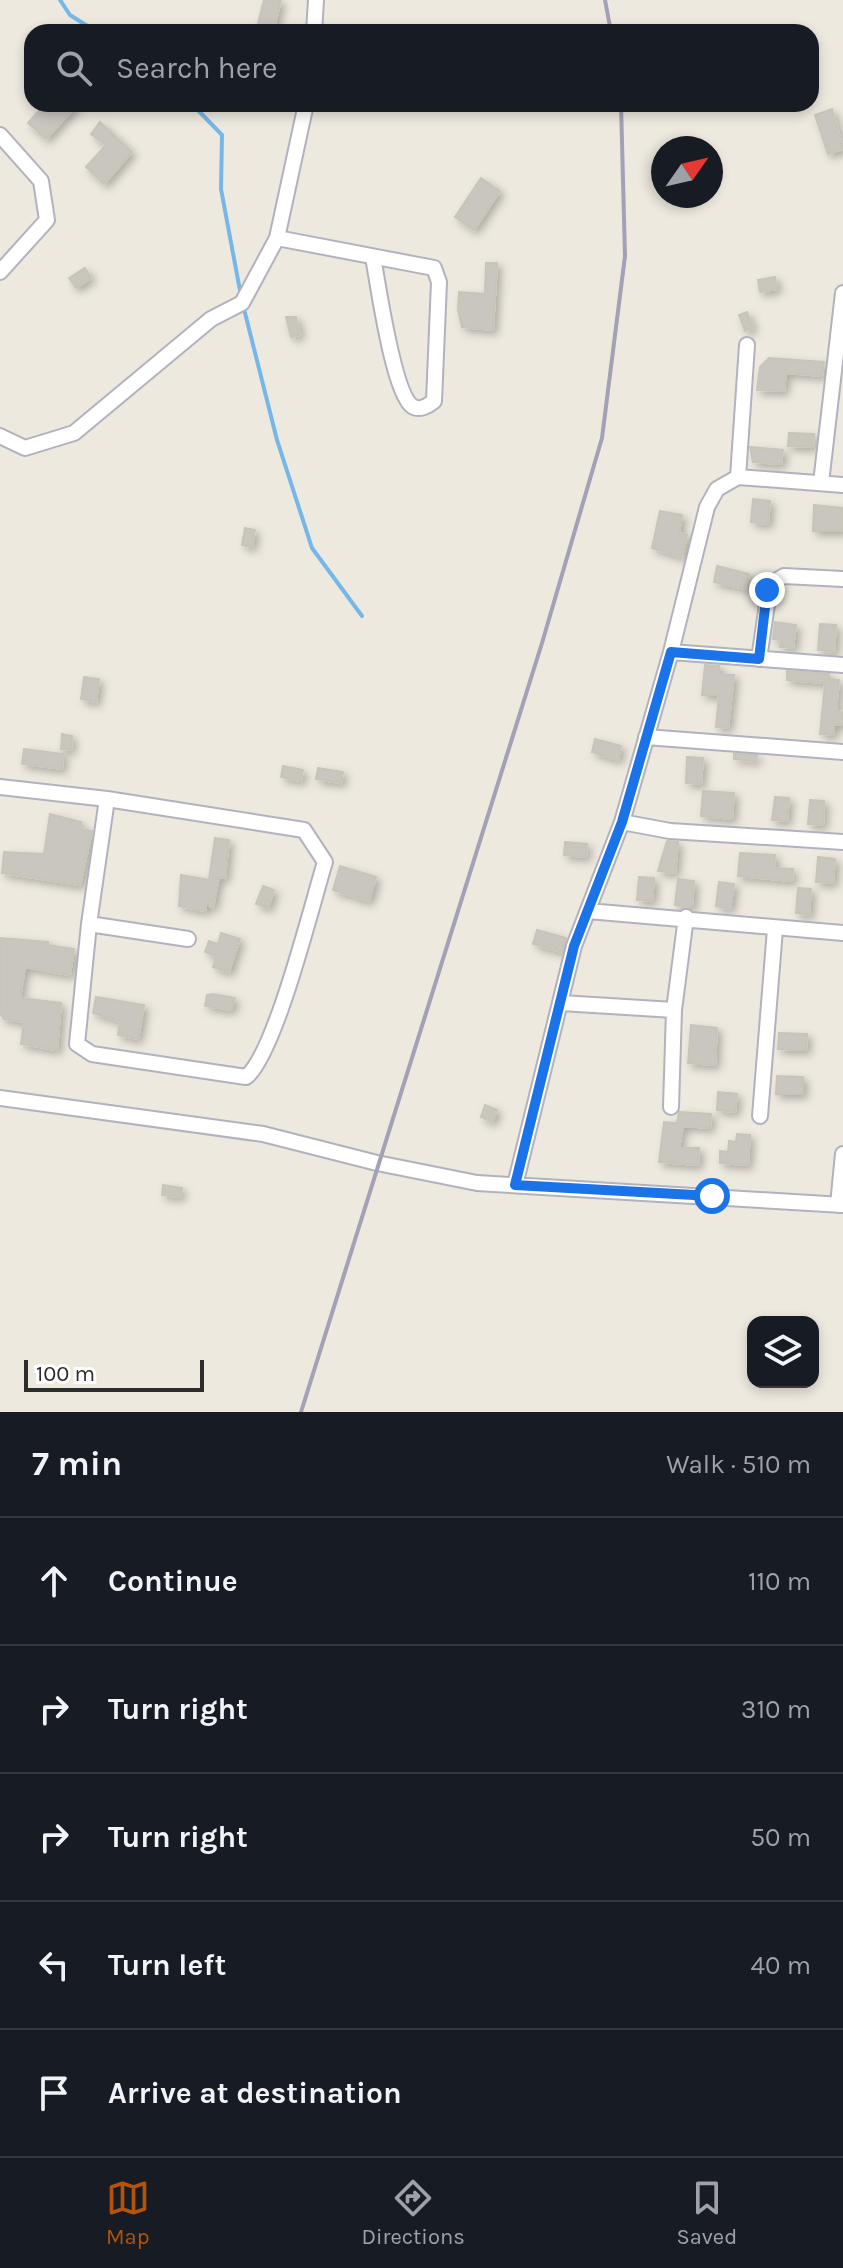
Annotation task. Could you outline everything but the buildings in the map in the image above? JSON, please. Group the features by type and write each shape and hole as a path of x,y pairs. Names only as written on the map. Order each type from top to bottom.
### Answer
{"street":[{"path":"314,24 316,0"},
{"path":"0,436 25,448 74,433 211,319 242,303 277,238 304,112"},
{"path":"0,135 41,181 47,220 0,272"},
{"path":"277,238 428,266 437,274 434,401 428,406 417,408 411,405 397,377 373,257"},
{"path":"821,483 839,378 843,293"},
{"path":"738,477 747,345"},
{"path":"515,1185 574,946 622,822 671,652 707,507 717,489 738,477 843,485"},
{"path":"759,659 770,584 784,576 843,579"},
{"path":"671,652 843,665"},
{"path":"646,737 843,752"},
{"path":"0,787 107,799 304,830 325,862 278,1013 257,1069 246,1077 92,1054 77,1044 89,924 107,799"},
{"path":"622,822 670,831 843,842"},
{"path":"588,911 686,917 775,929 843,933"},
{"path":"671,1107 674,1010 686,917"},
{"path":"89,924 188,939"},
{"path":"760,1116 775,929"},
{"path":"561,1003 674,1010"},
{"path":"0,1098 263,1134 433,1176 515,1185 840,1205 843,1154"}],"waterway":[{"path":"60,0 70,15 84,24"},
{"path":"200,112 222,135 221,189 241,296"},
{"path":"243,305 277,440 312,548 362,616"}],"railway":[{"path":"605,0 610,24"},
{"path":"301,1412 542,643 602,438 625,256 621,112"}],"route":[{"path":"712,1196 515,1185 574,946 622,822 671,652 759,659 767,590"}]}
